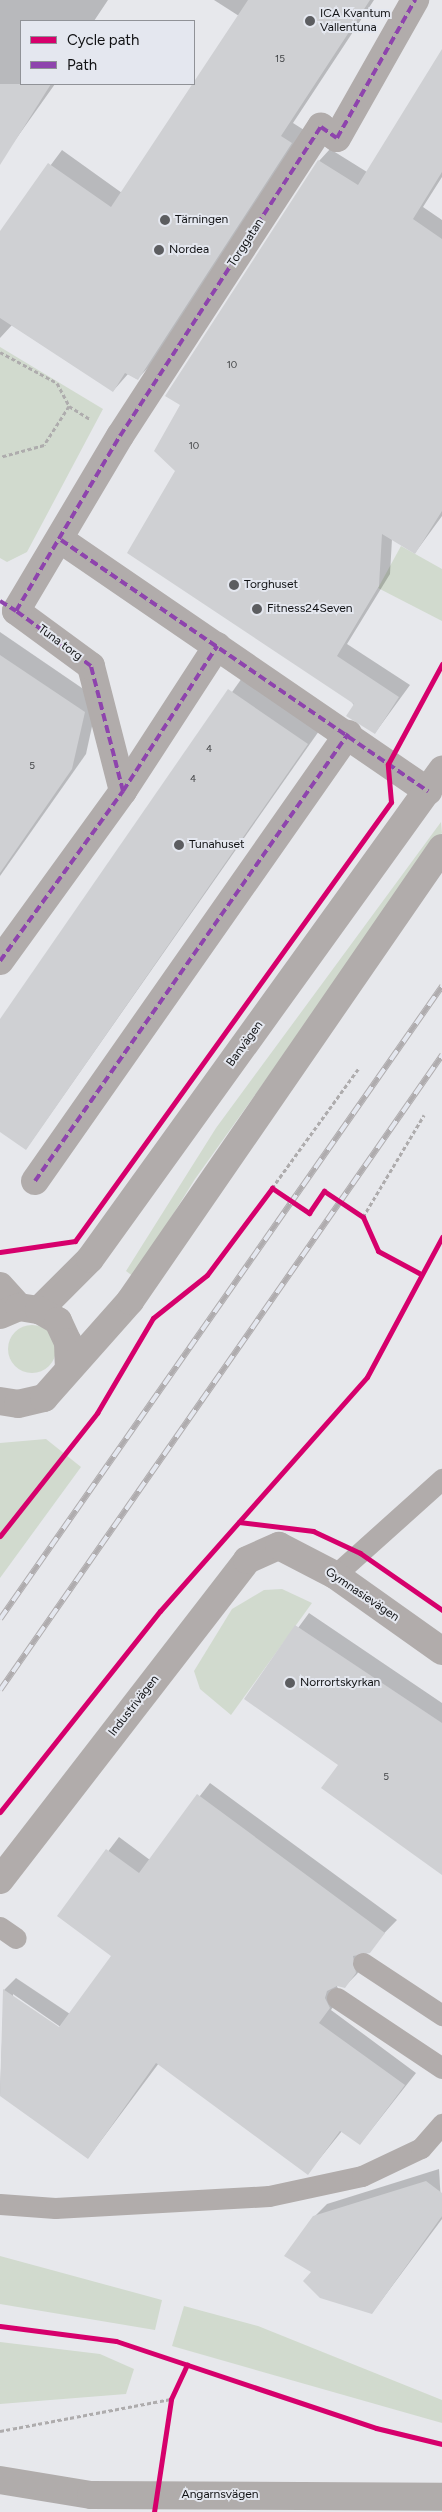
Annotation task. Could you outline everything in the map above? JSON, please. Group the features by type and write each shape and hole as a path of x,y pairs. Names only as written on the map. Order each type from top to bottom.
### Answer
{"main road":[{"name":"Angarnsvägen","path":"0,2480 91,2495 442,2497"}],"street":[{"name":"Torggatan","path":"78,511 120,436 321,127 337,138 415,0"},
{"name":"Tuna torg","path":"78,511 61,540 8,606 91,666 123,791"},
{"path":"61,540 348,734 435,781"},
{"path":"0,961 123,791 217,646"},
{"path":"35,1181 348,734"},
{"name":"Banvägen","path":"19,1311 90,1259 435,781"},
{"path":"0,1401 18,1404 44,1398 62,1381 69,1366 130,1301 442,848"},
{"path":"0,1286 19,1311 58,1321 68,1342 69,1366"},
{"name":"Gymnasievägen","path":"279,1546 335,1575 442,1651"},
{"name":"Industrivägen","path":"0,1880 248,1560 279,1546"}],"lane":[{"path":"335,1575 442,1479"},
{"path":"363,1963 442,2015"},
{"path":"337,1998 442,2068"},
{"path":"0,2204 55,2208 269,2196 362,2176 421,2148 442,2124"}],"path":[{"path":"0,352 57,383 69,406 44,445 0,456"},
{"path":"266,1196 359,1068"},
{"path":"363,1218 424,1115"},
{"path":"272,1188 278,1193"},
{"path":"356,1212 363,1218 367,1226"},
{"path":"170,2408 175,2390"},
{"path":"0,2430 171,2399"}],"shaded area":[{"path":"0,347 103,409 27,552 7,562 0,558"},
{"path":"401,546 442,569 442,621 378,588"},
{"path":"441,822 442,833 195,1179 134,1277 126,1271 216,1128"},
{"path":"27,1325 37,1325 49,1332 56,1344 56,1354 49,1366 37,1373 27,1373 19,1369 12,1362 8,1354 8,1344 12,1336 19,1329"},
{"path":"46,1439 81,1467 0,1578 0,1443"},
{"path":"282,1589 312,1603 231,1715 200,1689 194,1671 232,1609 264,1590"},
{"path":"0,2256 162,2300 155,2330 0,2304"},
{"path":"184,2306 258,2326 442,2400 442,2423 172,2346"},
{"path":"0,2342 100,2354 134,2369 126,2394 0,2404"}],"building":[{"path":"248,0 370,0 281,136 292,143 138,380 125,373 113,392 0,318 0,231 48,163 111,207 192,85 195,85 195,80"},
{"path":"442,49 442,172 413,219 442,239 442,511 415,554 382,534 379,586 337,656 399,697 375,734 346,716 354,704 127,553 175,471 154,451 180,405 165,396 318,160 358,185"},
{"path":"0,84 50,85 0,165"},
{"path":"0,655 85,712 72,769 0,873"},
{"name":"Tunahuset","path":"228,689 308,744 26,1150 0,1132 0,1019"},
{"path":"295,1625 442,1723 442,1875 321,1788 338,1765 244,1699"},
{"path":"197,1794 385,1933 370,1953 353,1956 356,1973 345,1988 337,1986 327,1991 325,1998 330,2008 319,2023 405,2085 360,2145 340,2131 308,2175 156,2063 88,2159 0,2096 3,1989 59,2027 111,1956 57,1916 106,1849 139,1873"},
{"path":"426,2181 442,2193 442,2216 372,2314 320,2298 303,2281 311,2272 284,2256 313,2216"}],"railway":[{"path":"0,1619 442,986"},
{"path":"0,1690 442,1055"}],"marked path":[{"path":"0,961 123,791 91,666 16,611 120,436 321,127 337,138 415,0"},
{"path":"61,540 428,791"},
{"path":"0,601 16,611"},
{"path":"123,791 217,646"},
{"path":"35,1181 348,734"}],"cycle path":[{"path":"0,1252 75,1241 391,802 388,764 442,664"},
{"path":"0,1536 97,1413 153,1318 207,1275 272,1188 309,1213 324,1191 363,1217 378,1251 419,1273"},
{"path":"0,1812 160,1611 367,1377 442,1237"},
{"path":"239,1522 313,1531 360,1553 442,1610"},
{"path":"0,2326 116,2341 376,2428 442,2444"},
{"path":"154,2512 171,2399 187,2365"}],"place":[{"name":"ICA Kvantum Vallentuna","path":"310,21"},
{"name":"Tärningen","path":"165,220"},
{"name":"Nordea","path":"159,250"},
{"name":"Torghuset","path":"234,585"},
{"name":"Fitness24Seven","path":"257,609"},
{"name":"Tunahuset","path":"179,845"},
{"name":"Norrortskyrkan","path":"290,1683"}]}
